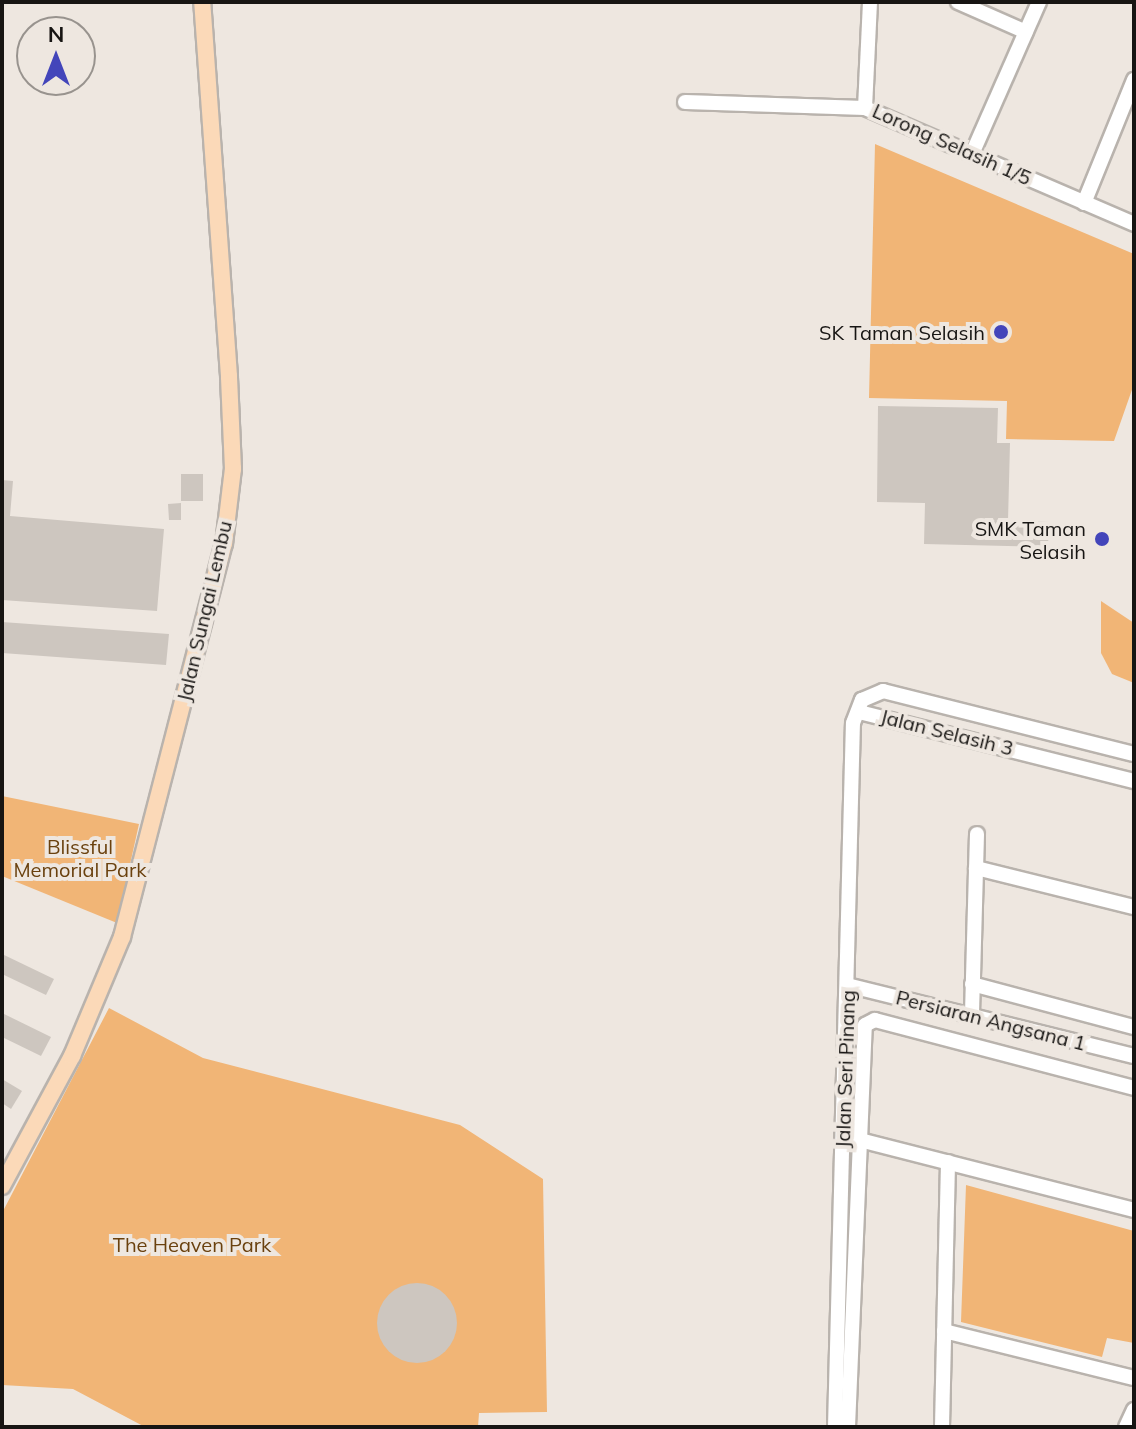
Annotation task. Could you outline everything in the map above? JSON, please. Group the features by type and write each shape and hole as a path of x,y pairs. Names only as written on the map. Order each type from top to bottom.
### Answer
{"main road":[{"name":"Jalan Sungai Lembu","path":"2,1186 72,1056 122,937 224,544 233,469 202,2"}],"street":[{"name":"Lorong Selasih 1/5","path":"870,2 865,108 1134,224"},
{"path":"958,2 1026,32"},
{"path":"972,154 1039,2"},
{"path":"1084,203 1134,80"},
{"path":"685,102 865,108"},
{"name":"Jalan Selasih 3","path":"1134,754 883,691 868,694 859,712 1134,781"},
{"name":"Jalan Seri Pinang","path":"848,1427 847,985 859,712"},
{"path":"972,1013 977,834"},
{"path":"976,868 1134,907"},
{"path":"972,984 1134,1027"},
{"name":"Persiaran Angsana 1","path":"847,985 972,1013 1134,1056"},
{"name":"Jalan Seri Pinang","path":"835,1427 849,1137 860,1035 875,1020 1134,1088"},
{"path":"849,1137 1134,1210"},
{"path":"942,1427 948,1162"},
{"path":"944,1331 1134,1378"},
{"path":"1126,1427 1134,1410"}],"green space":[{"path":"875,144 1134,254 1134,384 1114,441 1006,439 1007,401 869,398"},
{"path":"1101,601 1134,623 1134,683 1112,674 1101,653"},
{"name":"Blissful Memorial Park","path":"2,796 139,824 117,923 2,876"},
{"name":"The Heaven Park","path":"109,1008 203,1058 460,1125 543,1179 547,1412 479,1413 478,1427 145,1427 73,1389 2,1385 2,1213"},
{"path":"966,1185 1134,1231 1134,1343 1107,1338 1102,1357 961,1322"}],"building":[{"path":"878,406 998,408 997,443 1010,443 1008,521 1049,522 1048,547 924,544 925,503 877,502"},
{"path":"181,474 203,474 203,501 181,501"},
{"path":"2,480 13,481 10,516 164,529 157,611 2,600"},
{"path":"181,503 181,520 169,520 168,504"},
{"path":"2,622 169,634 166,665 2,653"},
{"path":"2,954 54,979 46,995 2,974"},
{"path":"2,1013 51,1037 41,1056 2,1037"},
{"path":"2,1079 22,1091 11,1109 2,1103"},
{"path":"417,1283 432,1286 445,1295 454,1308 457,1323 454,1338 445,1351 432,1360 417,1363 402,1360 389,1351 380,1338 377,1323 380,1308 389,1295 402,1286"}],"place":[{"name":"SK Taman Selasih","path":"1001,332"},
{"name":"SMK Taman Selasih","path":"1102,539"}]}
